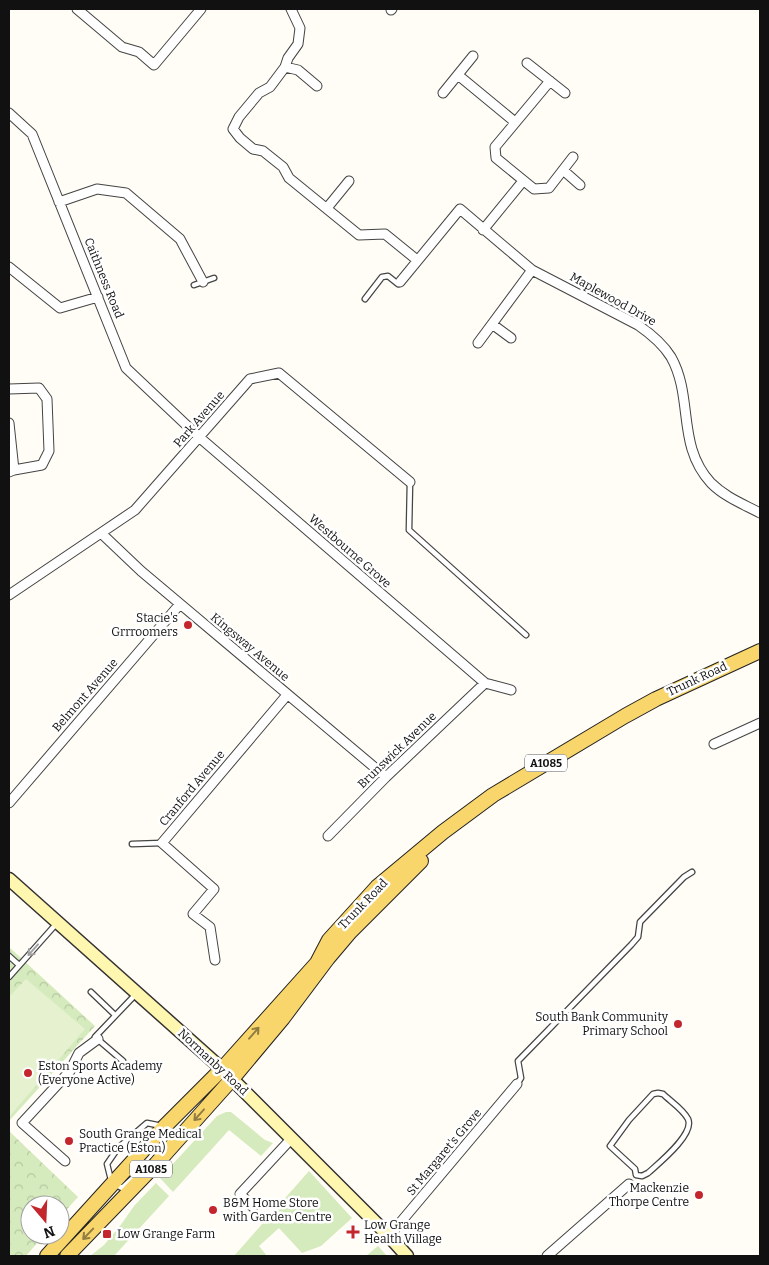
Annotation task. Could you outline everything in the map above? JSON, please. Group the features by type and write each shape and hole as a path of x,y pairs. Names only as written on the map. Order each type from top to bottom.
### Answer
{"main road":[{"name":"Trunk Road","path":"47,1256 165,1126 227,1074 317,963 329,940 377,887 444,832 493,796 656,699 760,651"},
{"name":"A1085","path":"67,1256 174,1143 227,1074"}],"street":[{"path":"76,9 122,47 139,52 154,65 201,9"},
{"path":"291,9 300,28 298,44 288,58 285,67 270,87 259,93 239,117 233,129 253,149 263,151 283,167 289,178 359,235 385,234 417,260"},
{"path":"443,93 473,56"},
{"path":"527,63 565,93"},
{"path":"285,67 298,70 316,86"},
{"path":"458,74 515,122"},
{"path":"550,81 496,146 496,158 534,189 549,188 573,157"},
{"name":"Caithness Road","path":"9,113 32,134 126,368 199,437"},
{"path":"562,170 580,185"},
{"path":"327,208 349,181"},
{"path":"483,230 523,181"},
{"path":"59,202 97,190 126,193 180,239 199,283"},
{"name":"Maplewood Drive","path":"399,283 460,209 532,270 652,334 670,357 680,382 688,439 704,474 722,492 760,512"},
{"path":"9,267 60,308 98,297"},
{"path":"478,344 532,270"},
{"path":"492,324 511,338"},
{"name":"Park Avenue","path":"9,595 135,510 250,379 280,373 410,482"},
{"path":"9,389 39,388 47,399 49,451 42,465 12,471 9,423"},
{"name":"Westbourne Grove","path":"199,437 485,683"},
{"name":"Kingsway Avenue","path":"101,533 141,571 386,777"},
{"name":"Belmont Avenue","path":"9,802 180,604"},
{"path":"485,683 511,690"},
{"name":"Brunswick Avenue","path":"328,836 386,777 485,683"},
{"name":"Cranford Avenue","path":"215,960 210,927 193,914 214,889 162,843 287,695"},
{"path":"714,744 760,723"},
{"name":"Normanby Road","path":"9,879 227,1074 407,1256"},
{"path":"65,1162 22,1122 70,1071 79,1053 98,1039"},
{"name":"St Margaret's Grove","path":"389,1236 517,1084"},
{"path":"253,1207 240,1194 291,1139"},
{"path":"547,1256 629,1184"}],"lane":[{"path":"365,299 382,277 388,276 399,283"},
{"path":"199,283 214,278"},
{"path":"410,482 408,530 526,636"},
{"path":"132,844 162,843"},
{"path":"517,1084 521,1078 518,1061 631,945 638,937 640,922 684,877 692,872"},
{"path":"9,977 58,922"},
{"path":"9,956 19,965"},
{"path":"91,992 115,1016"},
{"path":"123,1061 95,1037 137,993"},
{"path":"629,1184 636,1175 635,1169 610,1146 629,1120 653,1094 663,1094 685,1115 689,1123 689,1129 678,1144 648,1173 642,1176 636,1175"},
{"path":"165,1126 147,1123 118,1148 107,1164 113,1184 122,1188 135,1174 174,1143"}],"green space":[{"name":"Eston Sports Academy (Everyone Active)","path":"9,947 95,1026 9,1121"},
{"name":"Eston Sports Academy (Everyone Active)","path":"26,979 85,1029 9,1117 9,997"},
{"path":"231,1112 265,1140 273,1143 261,1156 229,1130 173,1192 160,1178 217,1116"},
{"path":"9,1131 78,1197 70,1206 70,1195 20,1195 20,1245 35,1245 26,1256 9,1256"},
{"path":"309,1171 352,1218 321,1246 302,1253 279,1228 259,1246 267,1256 234,1256"},
{"path":"156,1183 169,1196 114,1256 90,1256 104,1245 134,1206"},
{"path":"378,1246 387,1256 366,1256"}],"place":[{"name":"Stacie's Grrroomers","path":"188,625"},
{"name":"South Bank Community Primary School","path":"678,1024"},
{"name":"Eston Sports Academy (Everyone Active)","path":"28,1073"},
{"name":"South Grange Medical Practice (Eston)","path":"69,1141"},
{"name":"Mackenzie Thorpe Centre","path":"699,1195"},
{"name":"B&M Home Store with Garden Centre","path":"213,1210"},
{"name":"Low Grange Health Village","path":"353,1232"},
{"name":"Low Grange Farm","path":"107,1234"}]}
